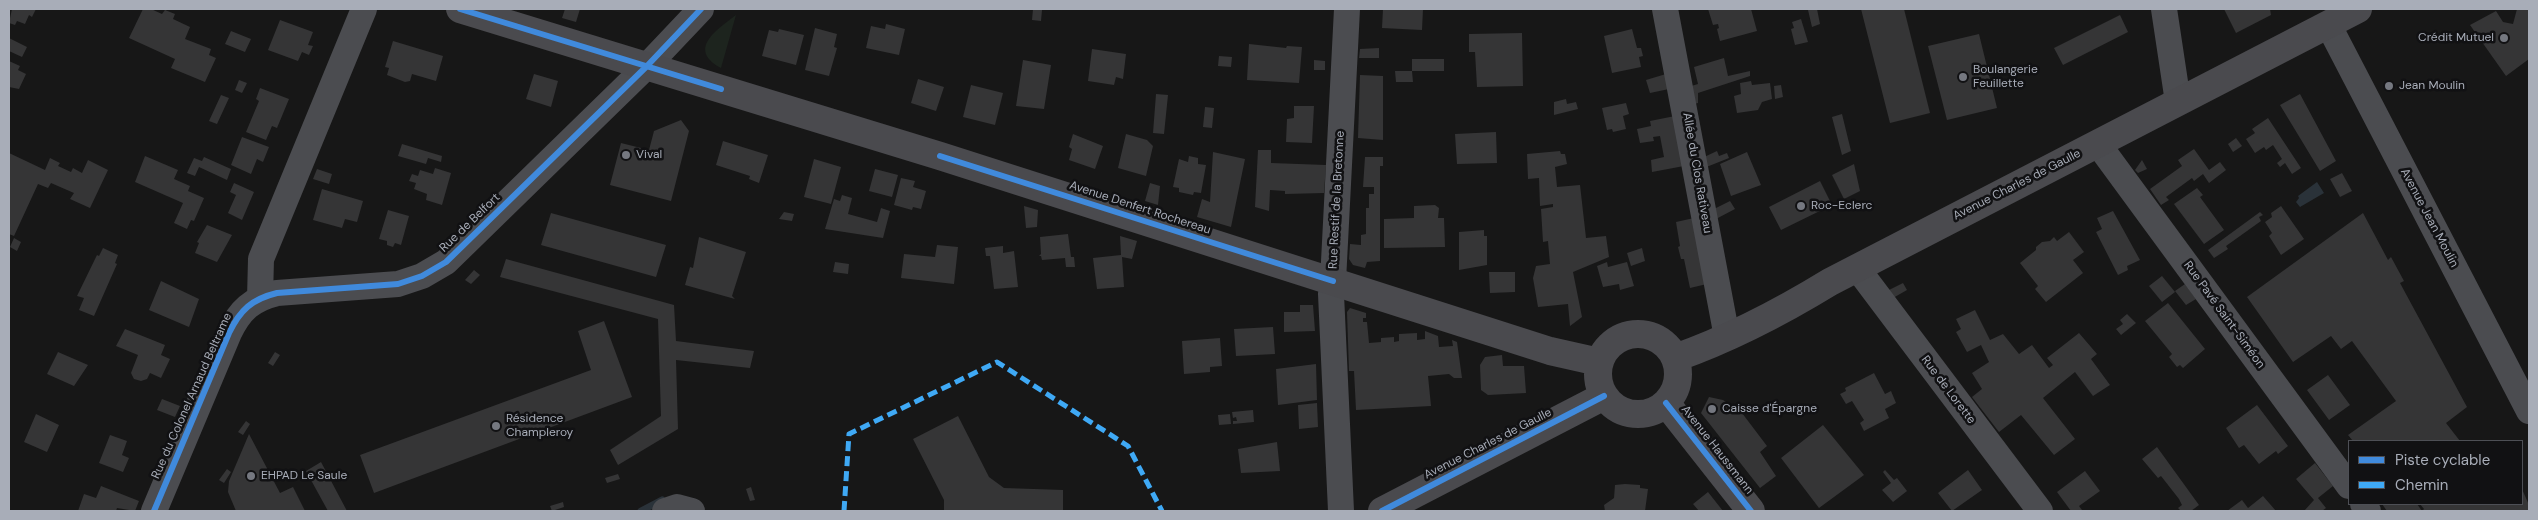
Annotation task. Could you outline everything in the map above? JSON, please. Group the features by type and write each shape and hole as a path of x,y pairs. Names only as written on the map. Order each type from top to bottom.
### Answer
{"street":[{"path":"260,298 261,259 364,9"},
{"name":"Avenue Denfert Rochereau","path":"460,9 1334,281 1550,351 1599,362"},
{"name":"Rue de Belfort","path":"260,298 277,293 398,284 422,276 438,267 475,234 647,66 701,9"},
{"name":"Rue Restif de la Bretonne","path":"1341,511 1331,306 1334,281 1347,9"},
{"name":"Allée du Clos Rativeau","path":"1665,9 1727,337"},
{"path":"2164,9 2178,102"},
{"name":"Avenue Charles de Gaulle","path":"1675,358 1727,337 1798,302 1857,268 2358,9"},
{"name":"Avenue Jean Moulin","path":"2328,24 2529,411"},
{"name":"Rue Pavé Saint-Siméon","path":"2098,144 2348,485"},
{"name":"Rue de Lorette","path":"1857,268 2040,511"},
{"name":"Rue du Colonel Arnaud Beltrame","path":"154,511 232,326 246,306 260,298"},
{"path":"1648,334 1660,339 1669,347 1675,358 1678,378 1676,387 1666,403 1654,411 1640,414 1626,413 1613,407 1604,396 1597,374 1604,350 1612,341 1624,335 1648,334"},
{"name":"Avenue Charles de Gaulle","path":"1382,511 1604,396"},
{"name":"Avenue Haussmann","path":"1666,403 1751,511"},
{"path":"665,511 676,507 687,508 692,511"}],"shaded area":[{"path":"736,15 721,68 711,61 706,54 706,47 714,33"},
{"path":"2317,182 2324,193 2300,207 2296,202 2299,198 2298,196"}],"building":[{"path":"12,9 36,9 32,17 29,15 25,24 17,21 15,25 9,23"},
{"path":"143,9 151,9 162,14 165,10 175,14 173,19 190,27 185,39 211,49 209,55 216,58 205,82 171,68 175,59 129,38"},
{"path":"565,9 580,9 576,22 562,18"},
{"path":"1033,9 1042,10 1041,21 1032,20"},
{"path":"1383,9 1423,9 1422,30 1382,28"},
{"path":"1708,9 1751,9 1757,31 1720,41 1717,29 1719,28 1718,24 1713,25"},
{"path":"1817,9 1820,24 1812,27 1808,10"},
{"path":"1861,9 1904,9 1930,113 1890,123"},
{"path":"2224,9 2270,9 2271,15 2236,33"},
{"name":"Crédit Mutuel","path":"2517,9 2529,9 2529,59 2506,76 2470,25 2496,11 2503,22 2513,24"},
{"path":"2120,15 2128,32 2063,65 2054,48"},
{"path":"1801,19 1808,42 1795,45 1791,29 1794,28 1792,22"},
{"path":"280,20 313,32 308,45 313,46 309,55 302,52 298,61 268,50"},
{"path":"886,24 905,29 899,55 866,48 871,26 885,29"},
{"path":"815,28 837,34 834,47 837,48 829,76 805,70"},
{"path":"779,29 804,35 796,65 762,56 769,30 778,32"},
{"path":"1632,29 1637,48 1641,48 1643,56 1639,57 1641,67 1612,73 1604,36"},
{"path":"231,31 251,39 245,52 225,44"},
{"path":"1522,33 1523,86 1477,87 1475,52 1469,52 1469,34"},
{"name":"Boulangerie Feuillette","path":"1979,34 1997,108 1947,120 1928,46"},
{"path":"9,38 27,47 22,57 9,51"},
{"path":"393,41 443,56 436,81 412,74 410,81 405,82 387,75 389,68 385,67"},
{"path":"1249,44 1286,48 1287,46 1302,47 1299,83 1247,80"},
{"path":"1379,48 1379,58 1359,58 1360,49"},
{"path":"1092,49 1126,54 1123,79 1116,77 1114,85 1088,81"},
{"path":"1219,56 1232,57 1231,67 1218,66"},
{"path":"1724,58 1728,76 1750,71 1750,76 1698,93 1698,103 1691,105 1688,87 1698,84 1694,67"},
{"path":"1412,59 1444,59 1444,71 1412,71"},
{"path":"1023,60 1051,65 1044,109 1016,106"},
{"path":"1314,60 1325,61 1325,70 1314,70"},
{"path":"9,61 20,66 18,70 26,74 19,89 9,87"},
{"path":"1395,71 1412,71 1413,82 1396,82"},
{"path":"534,74 558,81 551,107 526,99"},
{"path":"1666,74 1669,89 1650,93 1646,80"},
{"path":"1360,75 1383,76 1383,140 1358,138"},
{"path":"918,79 944,87 936,111 911,103"},
{"path":"239,80 247,83 242,93 235,90"},
{"path":"1751,81 1752,85 1770,83 1772,99 1762,102 1758,110 1737,113 1734,96 1741,94 1740,83"},
{"path":"971,85 1003,93 995,125 963,117"},
{"path":"1781,85 1783,97 1775,99 1774,86"},
{"path":"260,88 289,99 277,128 272,126 266,140 246,132 259,101 256,99"},
{"path":"1156,94 1168,95 1164,134 1153,133"},
{"path":"2300,94 2336,161 2320,171 2280,105"},
{"path":"221,95 229,98 217,124 209,121"},
{"path":"1566,99 1567,104 1576,102 1578,109 1554,115 1554,102"},
{"path":"1626,103 1629,114 1623,116 1626,129 1613,132 1612,129 1607,130 1602,108"},
{"path":"1294,106 1314,106 1312,143 1286,142 1287,119 1294,118"},
{"path":"1205,107 1214,108 1212,128 1203,127"},
{"path":"1842,114 1851,151 1842,155 1832,117"},
{"path":"1675,116 1684,166 1652,172 1651,160 1664,157 1660,136 1653,137 1654,141 1640,143 1637,129 1651,126 1650,121"},
{"path":"2268,118 2301,168 2292,174 2285,163 2280,167 2277,163 2282,159 2273,145 2266,150 2264,147 2255,153 2246,139 2255,133 2252,129"},
{"path":"681,120 689,131 671,201 610,185 621,143 649,150 654,131"},
{"path":"1496,132 1497,163 1457,164 1455,134"},
{"path":"1073,134 1103,146 1095,169 1069,160 1072,149 1069,147"},
{"path":"1126,134 1147,140 1153,146 1146,176 1118,168"},
{"path":"242,137 269,147 263,162 257,159 251,174 231,165"},
{"path":"2236,138 2242,146 2233,152 2228,144"},
{"path":"723,141 768,155 759,183 749,179 750,176 716,165"},
{"path":"402,144 442,156 441,162 428,158 426,164 398,156"},
{"path":"2194,149 2209,170 2220,162 2226,170 2209,183 2203,174 2194,181 2192,178 2166,197 2169,200 2161,205 2150,189 2182,166 2178,160"},
{"path":"1258,150 1271,150 1271,163 1326,165 1324,193 1285,194 1285,191 1270,190 1269,211 1255,207"},
{"path":"1560,151 1561,154 1565,154 1567,164 1555,167 1557,187 1580,185 1586,238 1606,236 1609,257 1573,272 1582,317 1570,326 1568,304 1538,307 1533,278 1536,266 1550,264 1548,241 1543,242 1541,209 1553,207 1553,204 1540,206 1539,178 1528,179 1527,154"},
{"path":"1717,151 1719,156 1727,153 1729,158 1704,168 1702,158"},
{"path":"1213,152 1245,159 1231,227 1197,217 1202,199 1210,202"},
{"path":"1747,152 1761,185 1731,196 1720,164"},
{"path":"9,153 45,170 50,158 60,163 58,166 71,172 73,168 82,173 88,160 108,170 90,208 70,199 74,193 51,183 48,188 38,184 14,236 9,234"},
{"path":"145,156 178,170 174,179 190,186 188,191 204,198 194,221 191,220 187,229 174,223 183,203 135,182"},
{"path":"1189,156 1198,158 1198,164 1206,165 1201,193 1194,192 1193,195 1179,192 1179,188 1173,187 1179,159 1188,162"},
{"path":"204,157 231,169 227,180 199,167 195,176 187,173 194,158 202,161"},
{"path":"1365,157 1383,157 1383,166 1380,166 1380,261 1367,262 1365,268 1353,265 1349,259 1350,244 1361,245 1361,235 1366,234 1366,208 1369,208 1369,194 1374,194 1374,187 1363,187"},
{"path":"814,159 841,167 831,204 804,197"},
{"path":"2142,160 2147,169 2138,173 2135,170"},
{"path":"1854,164 1860,191 1844,199 1832,175"},
{"path":"435,168 451,173 442,205 426,200 427,194 414,189 416,183 409,181 412,174 418,176 420,170 433,174"},
{"path":"317,169 332,174 329,184 313,179"},
{"path":"875,169 898,175 892,197 869,191"},
{"path":"2342,173 2352,191 2340,197 2330,179"},
{"path":"901,178 915,181 913,187 926,191 921,209 913,207 912,210 894,205"},
{"name":"Roc-Eclerc","path":"1820,181 1832,205 1781,230 1769,207"},
{"path":"234,183 254,192 242,220 228,213 236,195 230,192"},
{"path":"1150,183 1160,186 1158,205 1145,201"},
{"path":"2197,188 2203,195 2200,197 2224,230 2204,244 2174,204"},
{"path":"322,189 363,201 357,222 345,219 342,228 313,220"},
{"path":"842,195 852,198 848,214 877,222 881,208 890,211 883,238 825,229 834,199 840,201"},
{"path":"1730,201 1735,209 1714,220 1712,210"},
{"path":"1435,205 1439,208 1438,218 1444,218 1445,247 1384,248 1384,219 1414,218 1414,206"},
{"path":"1024,206 1038,210 1037,227 1026,228"},
{"path":"2281,206 2304,239 2281,255 2269,236 2272,233 2265,222 2272,217 2271,213"},
{"path":"388,210 409,216 401,245 395,243 393,247 387,245 387,241 379,239"},
{"path":"2113,211 2140,260 2127,266 2128,270 2118,275 2096,232 2102,229 2097,218"},
{"path":"784,212 794,214 792,221 779,219"},
{"path":"2260,212 2263,215 2259,217 2261,221 2226,246 2228,249 2214,258 2208,250"},
{"path":"551,213 666,245 656,277 541,245"},
{"path":"2363,213 2388,260 2391,257 2404,281 2400,283 2467,407 2446,423 2459,440 2352,440 2348,435 2396,401 2352,341 2341,349 2331,336 2293,362 2247,297"},
{"path":"1694,218 1707,284 1690,288 1684,259 1681,259 1678,247 1680,246 1676,222"},
{"path":"207,225 232,235 217,262 195,253 199,243 197,242"},
{"path":"1484,230 1484,236 1487,236 1487,265 1459,270 1459,232"},
{"path":"2069,232 2084,252 2073,260 2083,273 2046,302 2035,289 2038,286 2020,263 2036,250 2036,247 2042,242 2050,241 2054,237 2057,241"},
{"path":"1068,234 1071,257 1074,257 1075,267 1066,267 1065,258 1042,260 1041,256 1039,256 1041,254 1040,237"},
{"path":"1120,236 1137,241 1132,259 1122,257 1124,287 1097,289 1093,258 1121,255"},
{"path":"699,237 746,252 732,296 735,299 685,285 690,267 693,268"},
{"path":"14,238 21,242 17,251 10,247"},
{"path":"937,245 958,247 954,284 901,278 904,254 935,257"},
{"path":"1003,246 1003,253 1014,251 1018,287 994,289 990,256 986,256 985,248"},
{"path":"103,248 118,255 115,263 117,264 94,316 79,310 84,298 77,296 97,255 99,256"},
{"path":"1642,248 1645,261 1631,266 1627,253"},
{"path":"506,259 674,305 676,341 754,351 750,368 676,360 678,429 618,465 610,450 661,416 658,319 500,277"},
{"path":"835,262 849,264 848,274 833,272"},
{"path":"1607,262 1608,267 1627,262 1634,286 1620,290 1619,284 1603,287 1597,266"},
{"path":"474,270 480,275 471,284 465,280"},
{"path":"1489,272 1515,272 1515,292 1490,293"},
{"path":"2162,276 2175,292 2162,302 2149,286"},
{"path":"161,281 199,299 189,327 149,310"},
{"path":"1903,283 1907,290 1893,298 1887,291"},
{"path":"2185,284 2196,299 2186,305 2175,291"},
{"path":"2168,303 2205,349 2183,368 2180,365 2177,367 2169,357 2172,354 2145,321"},
{"path":"1300,305 1313,305 1315,331 1284,332 1284,312 1300,312"},
{"path":"1350,308 1366,313 1366,318 1363,318 1363,322 1367,322 1369,343 1381,342 1381,338 1394,337 1394,342 1399,341 1399,334 1417,333 1417,340 1425,339 1425,331 1438,336 1439,347 1453,346 1452,340 1457,342 1462,378 1454,378 1449,374 1428,376 1431,406 1356,410 1354,371 1349,371 1347,312"},
{"path":"1975,310 1990,340 2003,334 2019,354 2032,345 2049,368 2053,365 2047,358 2079,333 2097,354 2091,359 2110,385 2093,396 2075,372 2043,398 2075,439 2054,455 2021,415 1999,432 1972,397 1982,389 1972,373 1989,362 1981,345 1967,352 1956,332 1961,329 1956,319"},
{"path":"2127,314 2136,323 2121,335 2116,329 2123,324 2120,320"},
{"name":"Résidence Champleroy","path":"604,321 632,397 374,493 360,455 591,370 578,331"},
{"path":"1273,327 1275,354 1236,356 1234,329"},
{"path":"125,329 165,345 161,355 170,359 161,378 150,373 147,379 141,381 134,379 131,373 138,355 116,346"},
{"path":"1220,338 1222,366 1210,367 1210,372 1184,374 1182,341"},
{"path":"58,352 88,365 74,386 47,374"},
{"path":"275,352 280,355 273,366 268,363"},
{"path":"1502,355 1503,366 1524,366 1526,393 1488,395 1481,390 1480,365 1485,357"},
{"path":"1316,364 1317,400 1278,405 1276,369"},
{"path":"1874,373 1885,394 1891,391 1896,403 1885,409 1889,418 1864,431 1860,423 1864,420 1852,401 1846,404 1840,394 1846,391 1845,388"},
{"path":"2328,375 2350,405 2329,420 2307,390"},
{"path":"1709,397 1723,400 1742,413 1767,446 1760,452 1776,476 1760,488 1701,413"},
{"path":"162,399 180,406 175,417 157,410"},
{"path":"1317,403 1318,427 1299,429 1298,405"},
{"path":"2257,405 2288,446 2278,454 2276,451 2259,464 2244,445 2239,448 2226,428"},
{"path":"1253,410 1254,422 1233,424 1233,421 1237,421 1236,417 1233,418 1232,412"},
{"path":"36,414 59,425 47,452 24,442"},
{"path":"1230,414 1231,424 1219,425 1218,415"},
{"path":"958,416 989,477 1004,488 1063,490 1063,511 944,511 944,500 913,439"},
{"path":"246,421 250,424 243,435 238,432"},
{"path":"1823,425 1864,475 1819,508 1781,458"},
{"name":"EHPAD Le Saule","path":"249,434 280,493 293,487 305,511 236,511 228,492 229,481"},
{"path":"110,435 127,441 122,455 129,458 123,472 99,463"},
{"path":"1277,442 1280,471 1241,473 1238,449"},
{"path":"2157,447 2199,505 2191,511 2181,511 2178,508 2182,505 2179,499 2161,476 2158,478 2142,459"},
{"path":"321,462 347,511 328,511 306,471"},
{"path":"2315,463 2333,486 2318,498 2326,508 2322,511 2304,511 2314,500 2296,479"},
{"path":"227,469 231,472 224,483 219,480"},
{"path":"1885,470 1894,480 1897,478 1907,491 1893,502 1882,490 1891,483 1883,472"},
{"path":"1968,470 1982,490 1952,511 1938,493"},
{"path":"2085,471 2100,491 2079,506 2082,510 2071,511 2057,492"},
{"path":"618,474 620,479 607,483 605,478"},
{"path":"1615,485 1640,485 1640,488 1648,489 1645,511 1605,511 1604,505 1614,498"},
{"path":"101,486 139,501 135,511 117,508 116,511 78,511 84,494 96,498"},
{"path":"751,487 755,500 750,501 746,489"},
{"path":"2523,491 2529,505 2529,511 2422,511 2424,509 2421,505 2523,505"},
{"path":"1708,492 1723,511 1699,511 1693,504"},
{"path":"2263,496 2276,511 2227,511 2242,500 2248,508"},
{"path":"563,502 564,507 552,511 550,506"},
{"path":"2383,505 2418,505 2422,511 2387,511"}],"waterway":[{"path":"641,511 662,500"}],"marked path":[{"path":"844,511 849,434 997,362 1128,446 1162,511"}],"cycle path":[{"path":"460,9 721,89"},
{"path":"154,511 229,333 242,312 254,302 268,295 398,284 422,276 446,262 647,66 701,9"},
{"path":"940,156 1333,281"},
{"path":"1382,511 1604,396"},
{"path":"1666,403 1751,511"}],"place":[{"name":"Crédit Mutuel","path":"2504,38"},
{"name":"Boulangerie Feuillette","path":"1963,77"},
{"name":"Jean Moulin","path":"2389,86"},
{"name":"Vival","path":"626,155"},
{"name":"Roc-Eclerc","path":"1801,206"},
{"name":"Caisse d'Épargne","path":"1712,409"},
{"name":"Résidence Champleroy","path":"496,426"},
{"name":"EHPAD Le Saule","path":"251,476"}]}
